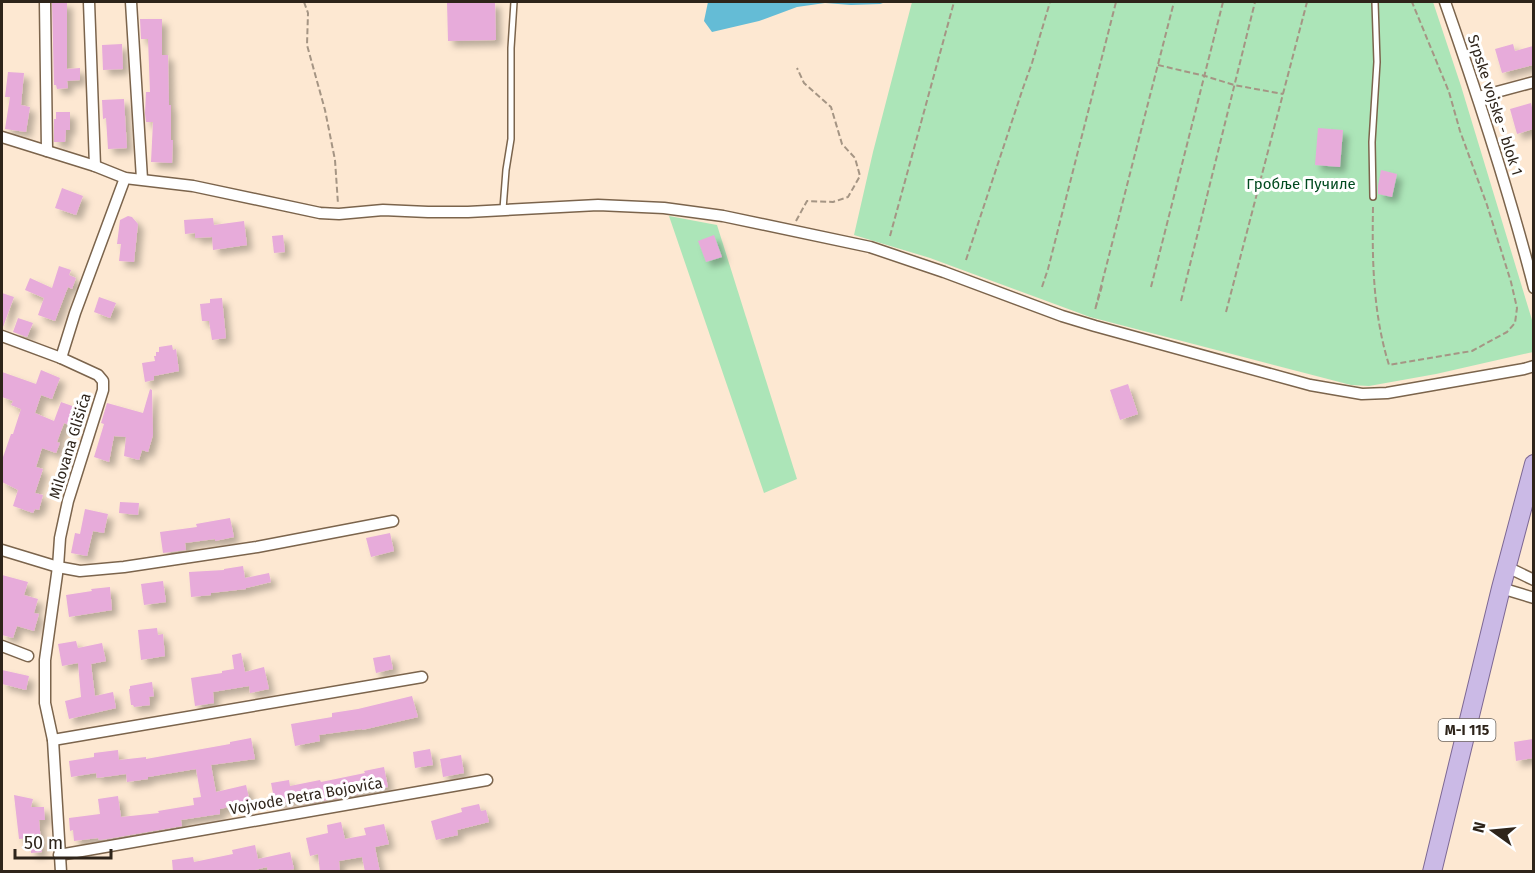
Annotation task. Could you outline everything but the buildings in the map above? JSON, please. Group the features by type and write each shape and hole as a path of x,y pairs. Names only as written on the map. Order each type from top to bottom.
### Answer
{"main road":[{"name":"M-I 115","path":"1432,872 1533,464"}],"street":[{"path":"45,2 47,151"},
{"path":"89,2 95,166"},
{"path":"130,2 142,179"},
{"name":"Srpske vojske - blok 1","path":"1445,2 1478,97 1533,288"},
{"path":"1478,97 1533,82"},
{"path":"2,137 95,166 125,178 193,186 320,213 339,214 383,210 428,212 503,210 598,205 664,208 723,216 870,247 1062,316 1310,385 1362,394 1388,393 1533,366"},
{"path":"61,358 75,313 125,178"},
{"name":"Milovana Glišića","path":"2,336 61,358 98,375 103,381 103,390 68,501 60,538 58,567"},
{"path":"2,550 58,567 80,571 124,567 257,547 393,520"},
{"path":"58,567 45,660 45,702 53,740 61,872"},
{"path":"1507,567 1533,580"},
{"path":"1501,588 1533,598"},
{"path":"2,646 28,656"},
{"path":"53,740 422,677"},
{"name":"Vojvode Petra Bojovića","path":"59,855 487,780"}],"lane":[{"path":"503,210 511,139 511,48 514,2"},
{"path":"1374,197 1372,142 1377,62 1375,2"}],"path":[{"path":"304,2 309,13 307,45 325,110 335,160 339,214"},
{"path":"890,236 954,2"},
{"path":"966,260 1050,2"},
{"path":"1042,287 1116,2"},
{"path":"1102,286 1095,310 1174,2"},
{"path":"1150,287 1223,2"},
{"path":"1181,301 1255,2"},
{"path":"1226,312 1307,2"},
{"path":"1374,197 1375,304 1389,365 1472,351 1507,332 1515,323 1517,308 1512,282 1460,131 1449,92 1412,2"},
{"path":"1158,65 1205,75 1234,85 1283,94"},
{"path":"790,231 807,201 834,202 848,197 860,176 855,158 842,144 831,107 804,83 797,68"}],"green space":[{"name":"Гробље Пучиле","path":"912,2 1433,2 1534,325 1533,352 1436,374 1369,386 1351,385 1090,317 930,258 854,235"},
{"path":"669,216 717,225 797,479 764,493"}],"water":[{"path":"708,2 886,2 851,5 825,3 797,7 759,21 712,32 704,21"}]}
